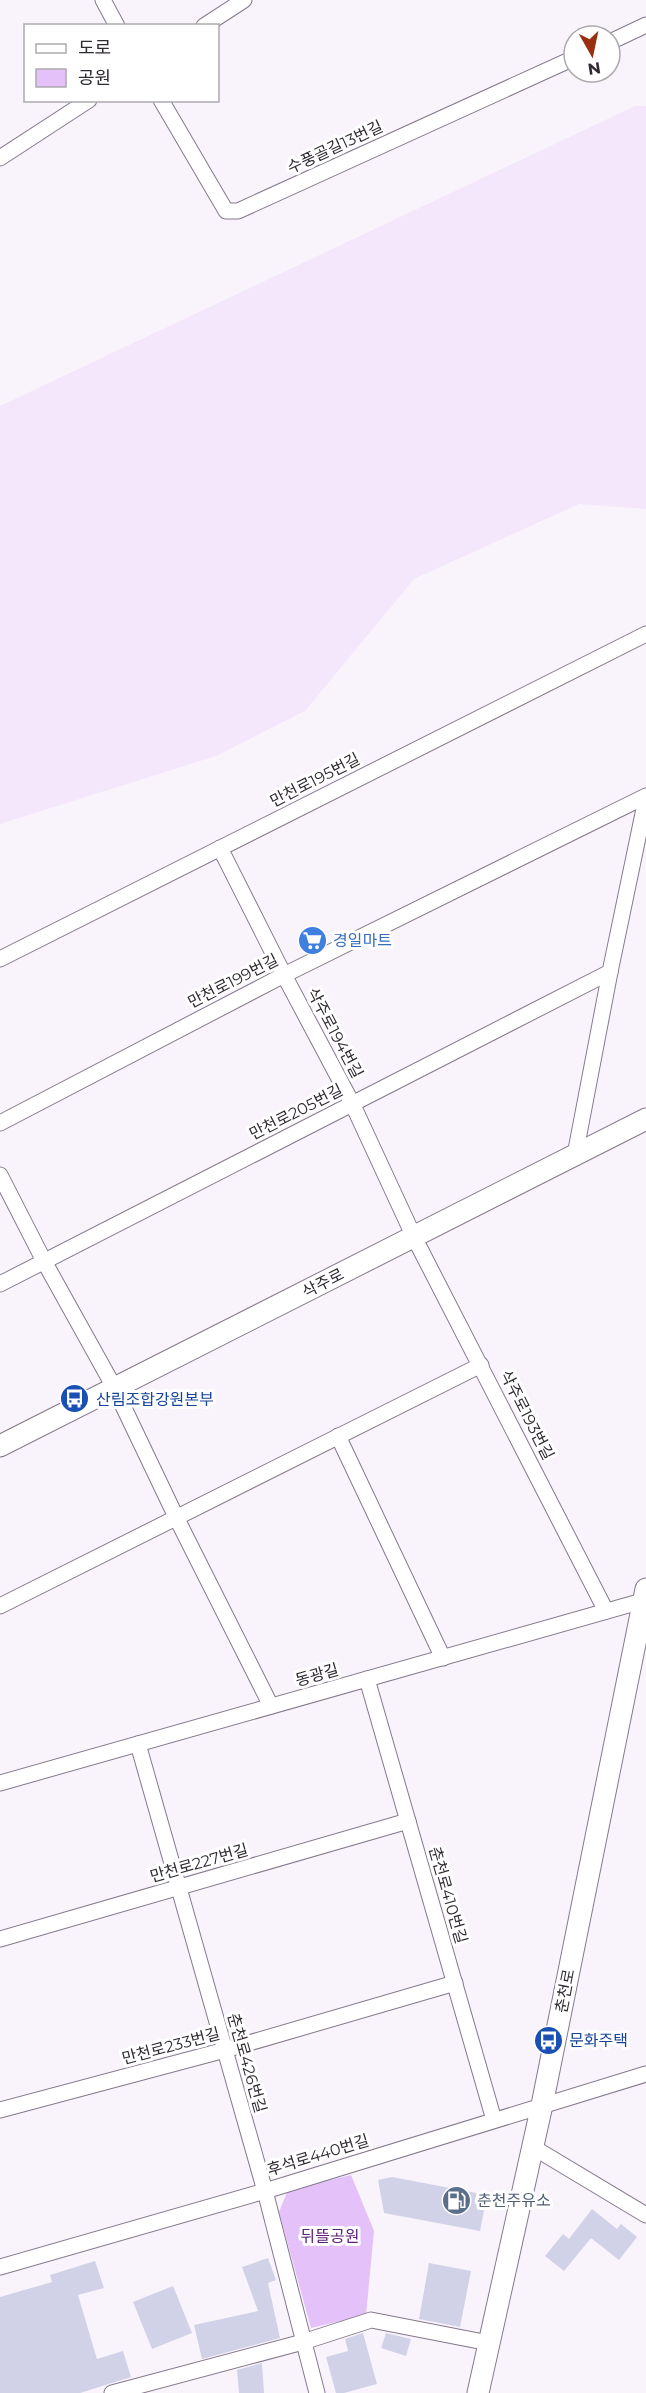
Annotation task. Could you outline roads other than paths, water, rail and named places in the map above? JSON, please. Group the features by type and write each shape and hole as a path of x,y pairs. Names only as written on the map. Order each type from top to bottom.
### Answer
{"street":[{"path":"102,0 116,24"},
{"path":"207,24 244,0"},
{"path":"622,36 646,25"},
{"name":"수풍골길13번길","path":"162,102 225,211 238,211 562,63"},
{"path":"0,158 86,102"},
{"name":"만천로195번길","path":"0,959 646,634"},
{"path":"575,1155 646,798"},
{"name":"만천로199번길","path":"0,1122 284,975 646,798"},
{"name":"삭주로194번길","path":"220,848 352,1103 414,1237"},
{"name":"만천로205번길","path":"0,1284 610,972"},
{"name":"삭주로","path":"0,1446 646,1119"},
{"path":"0,1174 45,1263 114,1387 177,1520 271,1706"},
{"name":"삭주로193번길","path":"414,1237 606,1611"},
{"path":"0,1606 177,1520 481,1365"},
{"path":"338,1436 443,1658"},
{"name":"동광길","path":"0,1783 606,1611 645,1597"},
{"name":"춘천로","path":"478,2393 531,2146 542,2105 645,1597"},
{"name":"춘천로410번길","path":"367,1679 494,2120"},
{"name":"춘천로426번길","path":"138,1744 265,2191 317,2393"},
{"name":"만천로227번길","path":"0,1939 408,1821"},
{"name":"만천로233번길","path":"0,2110 225,2050 454,1983"},
{"name":"후석로440번길","path":"0,2267 265,2191 646,2074"},
{"path":"531,2146 646,2215"},
{"path":"112,2393 303,2342 371,2320 489,2343"}],"place":[{"name":"경일마트","path":"312,940"},
{"name":"산림조합강원본부","path":"75,1399"},
{"name":"문화주택","path":"548,2040"},
{"name":"춘천주유소","path":"456,2200"}],"park label":[{"name":"뒤뜰공원","path":"330,2236"}]}
